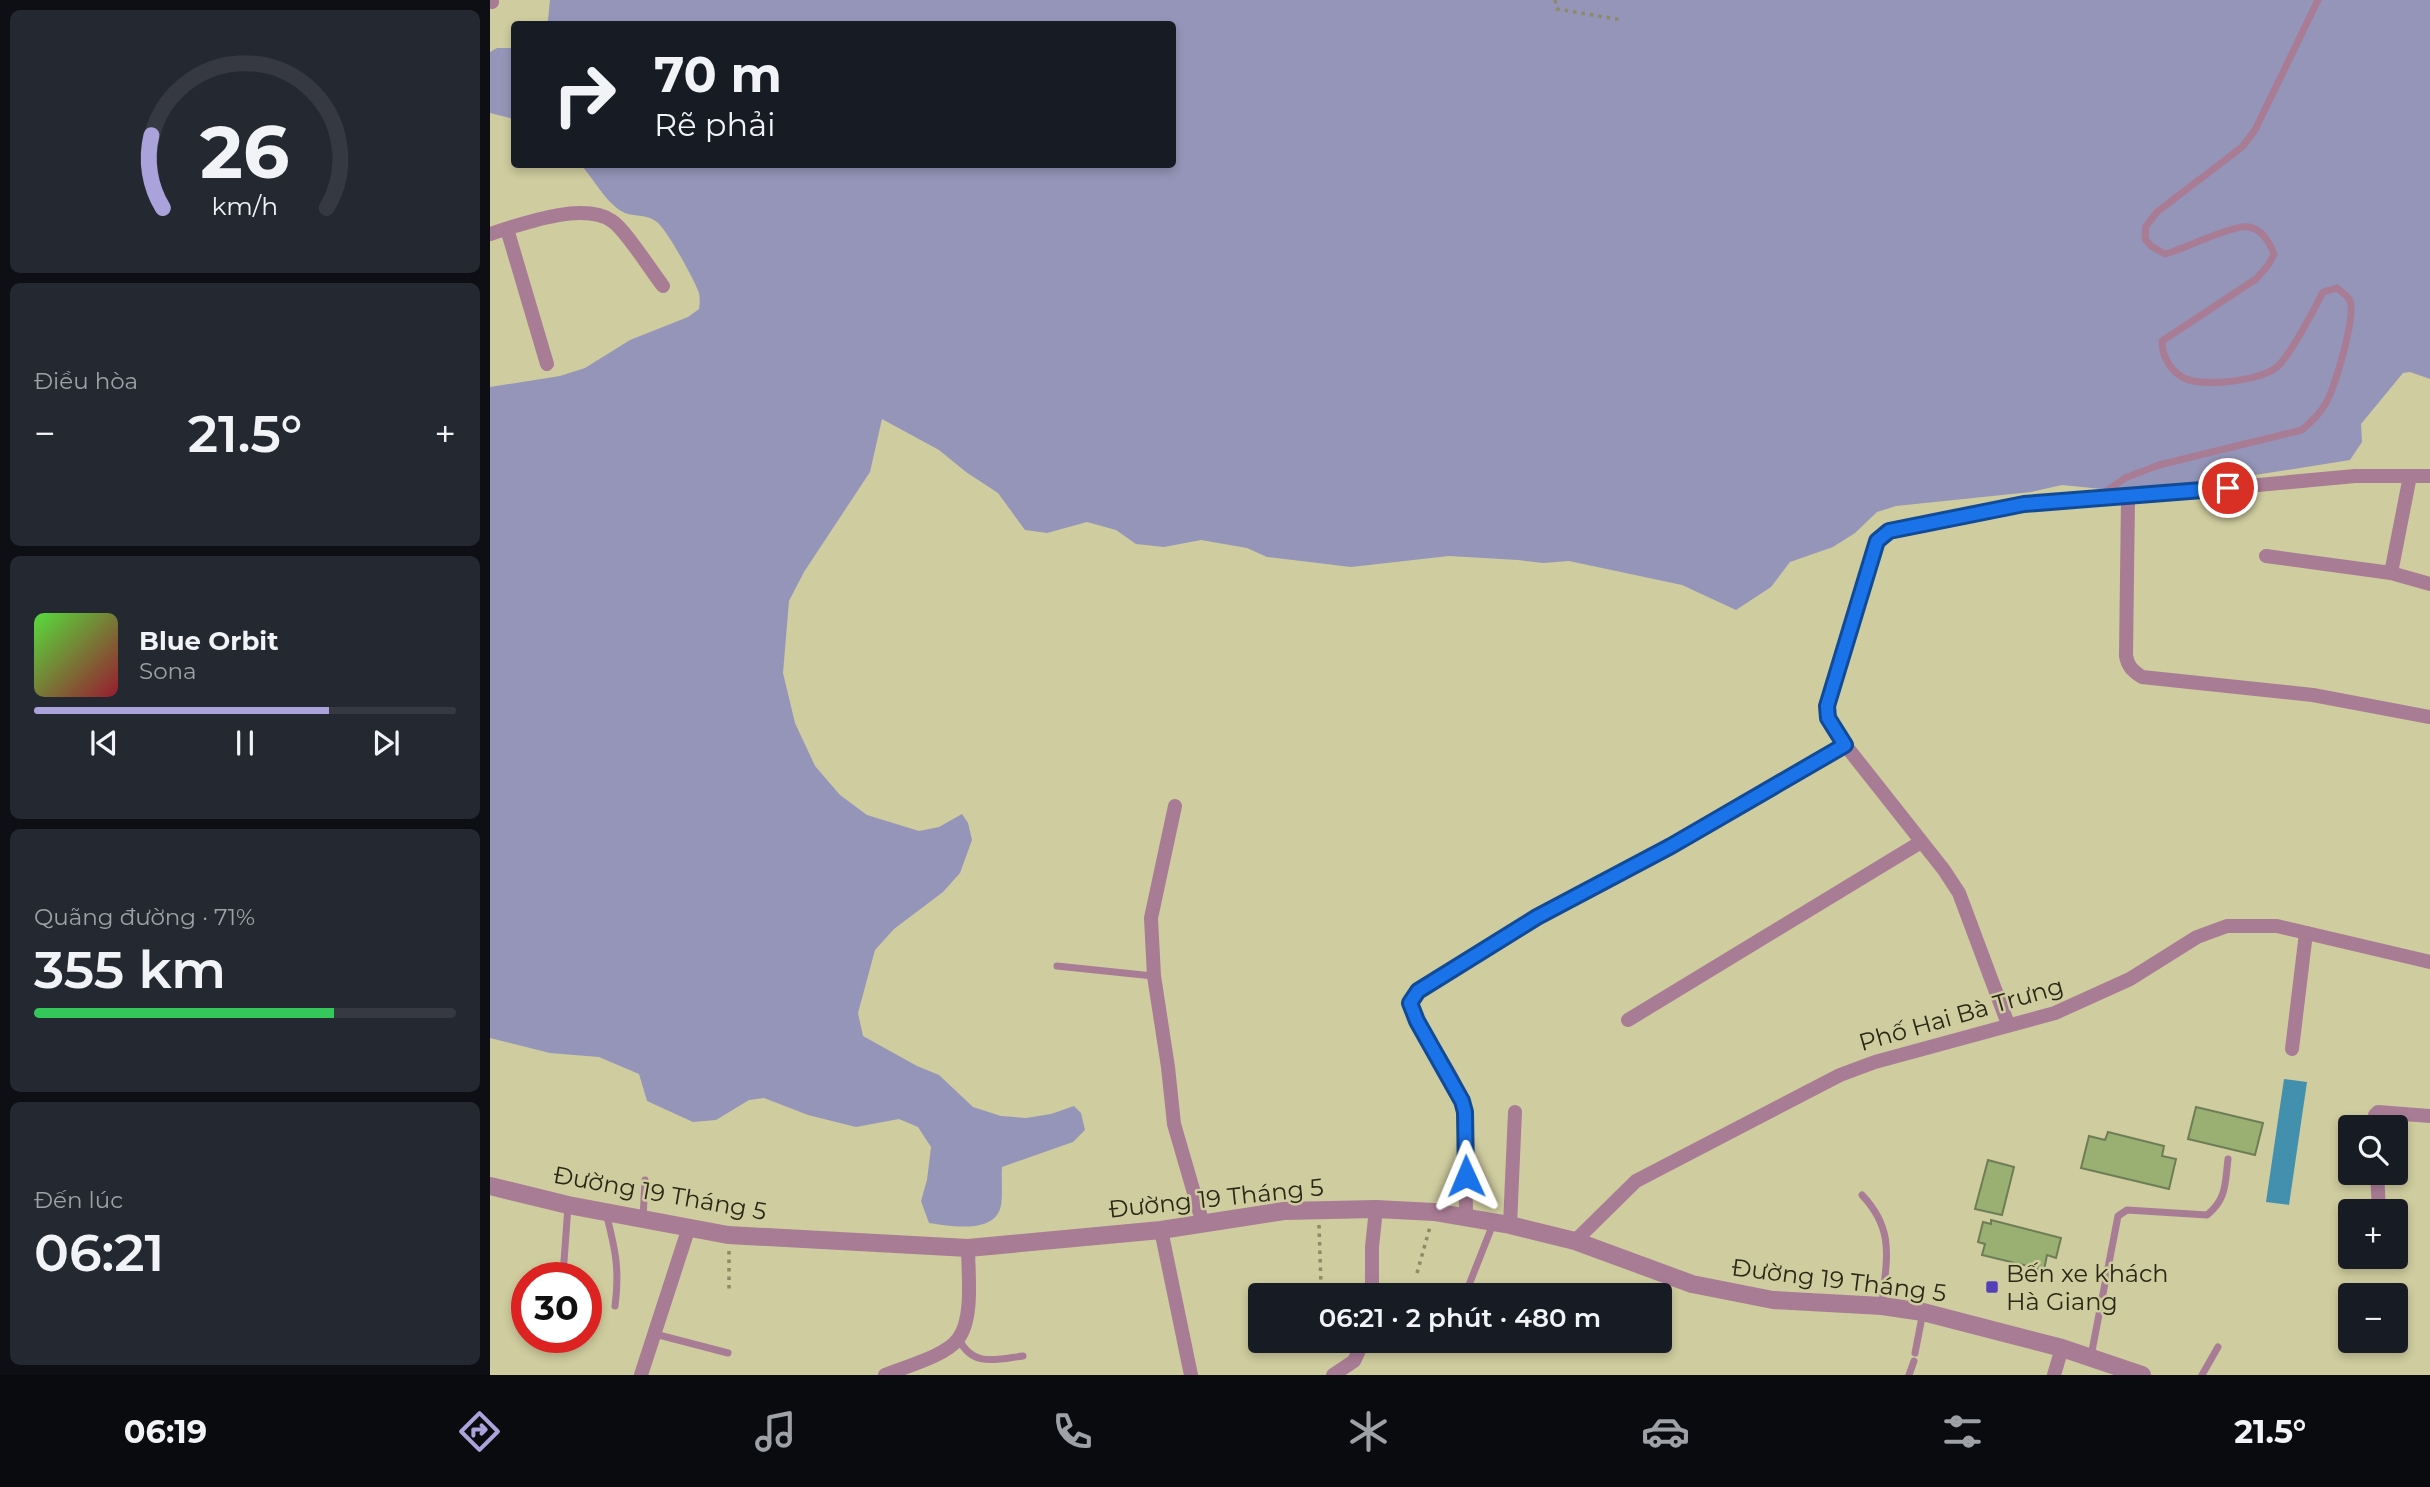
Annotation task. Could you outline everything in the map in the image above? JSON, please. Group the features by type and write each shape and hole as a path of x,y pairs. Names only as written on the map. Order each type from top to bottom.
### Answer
{"street":[{"path":"490,234 548,216 596,213 614,221 663,286"},
{"path":"507,229 547,364"},
{"path":"2008,1024 1959,893 1845,745 1828,718 1827,706 1877,541 1889,531 2010,506 2355,476 2430,476"},
{"path":"2391,573 2410,476"},
{"path":"2128,497 2126,656 2127,665 2133,671 2142,677 2313,695 2430,717"},
{"path":"2266,556 2391,573 2430,584"},
{"path":"1466,1219 1465,1112 1451,1077 1417,1021 1410,1003 1418,991 1537,917 1682,840 1845,745"},
{"path":"1175,806 1151,918 1154,976 1174,1125 1203,1224"},
{"path":"1629,1020 1921,842"},
{"name":"Phố Hai Bà Trưng","path":"1575,1241 1636,1181 1840,1075 1875,1062 2055,1013 2108,990 2197,937 2227,926 2261,924 2430,961"},
{"path":"2292,1049 2306,933"},
{"path":"1502,1224 1514,1112"},
{"path":"2375,1115 2378,1112 2430,1116"},
{"name":"Đường 19 Tháng 5","path":"490,1186 568,1205 728,1235 968,1248 1161,1230 1284,1211 1376,1209 1434,1212 1575,1241 1692,1284 1773,1300 1882,1306 1923,1312 2063,1348 2142,1375"},
{"path":"1372,1283 1376,1209"},
{"path":"641,1375 689,1227"},
{"path":"1161,1230 1191,1375"},
{"path":"885,1375 936,1354 959,1339 969,1297 968,1248"},
{"path":"2054,1375 2063,1348"},
{"path":"1334,1375 1354,1361 1358,1353"}],"lane":[{"path":"2095,499 2125,478 2159,465 2302,429 2317,416 2327,401 2349,329 2352,307 2349,298 2337,288 2323,292 2278,366 2262,376 2197,382 2183,378 2171,367 2162,352 2162,341 2256,279 2274,254 2260,232 2246,226 2165,254 2145,239 2146,226 2157,212 2242,147 2256,130 2318,0"},
{"path":"1057,966 1154,976"},
{"path":"2090,1357 2118,1216 2127,1210 2207,1214 2219,1205 2222,1198 2228,1159"},
{"path":"643,1219 645,1180"},
{"path":"1862,1195 1883,1225 1887,1253 1882,1306"},
{"path":"565,1262 568,1205"},
{"path":"606,1212 619,1278 615,1306"},
{"path":"1471,1283 1502,1224"},
{"path":"1909,1375 1923,1312"},
{"path":"655,1334 728,1353"},
{"path":"959,1339 970,1355 980,1361 1023,1356"},
{"path":"2202,1375 2218,1347"}],"path":[{"path":"1555,0 1557,9 1623,20"},
{"path":"1318,1209 1321,1283"},
{"path":"1416,1273 1434,1212"},
{"path":"728,1235 729,1292"}],"shaded area":[{"path":"550,0 2430,0 2430,379 2410,372 2403,373 2361,424 2362,442 2350,460 2142,493 2062,485 2031,492 1896,506 1877,512 1855,533 1833,547 1790,562 1771,587 1736,610 1682,585 1569,561 1543,563 1449,556 1351,567 1267,557 1247,548 1201,540 1164,547 1136,544 1116,530 1087,522 1047,533 1025,530 998,493 939,450 882,419 870,472 804,572 789,601 783,673 795,723 815,766 840,795 867,815 919,831 939,827 962,814 968,823 972,840 960,873 943,892 894,929 875,950 858,1013 863,1036 939,1075 973,1107 1001,1116 1026,1118 1051,1114 1074,1106 1081,1113 1085,1130 1073,1142 1002,1167 1001,1205 997,1215 990,1221 971,1226 929,1223 921,1201 931,1147 918,1127 899,1119 856,1127 808,1115 764,1098 749,1100 716,1120 693,1122 647,1101 639,1074 599,1057 550,1053 490,1038 490,387 560,376 585,368 630,340 688,317 699,309 696,286 680,255 657,222 618,209 583,168 1176,168 1176,21 548,20"},
{"path":"497,48 511,48 511,118 490,113 490,52"},
{"path":"2284,1079 2307,1082 2289,1205 2266,1202"}],"building":[{"path":"2196,1107 2263,1123 2255,1155 2188,1139"},
{"path":"2108,1132 2164,1146 2162,1156 2176,1159 2169,1189 2081,1168 2089,1136 2105,1140"},
{"path":"1988,1160 2014,1167 2002,1215 1975,1209"},
{"path":"1991,1220 2061,1238 2056,1258 2047,1255 2044,1270 1982,1255 1985,1244 1978,1242 1983,1222 1991,1224"}],"place":[{"name":"Bến xe khách Hà Giang","path":"1992,1287"}],"route":[{"path":"1466,1176 1465,1112 1462,1101 1451,1077 1417,1021 1410,1003 1418,991 1537,917 1671,846 1845,745 1828,718 1827,706 1877,541 1884,534 2024,504 2228,488"}]}
